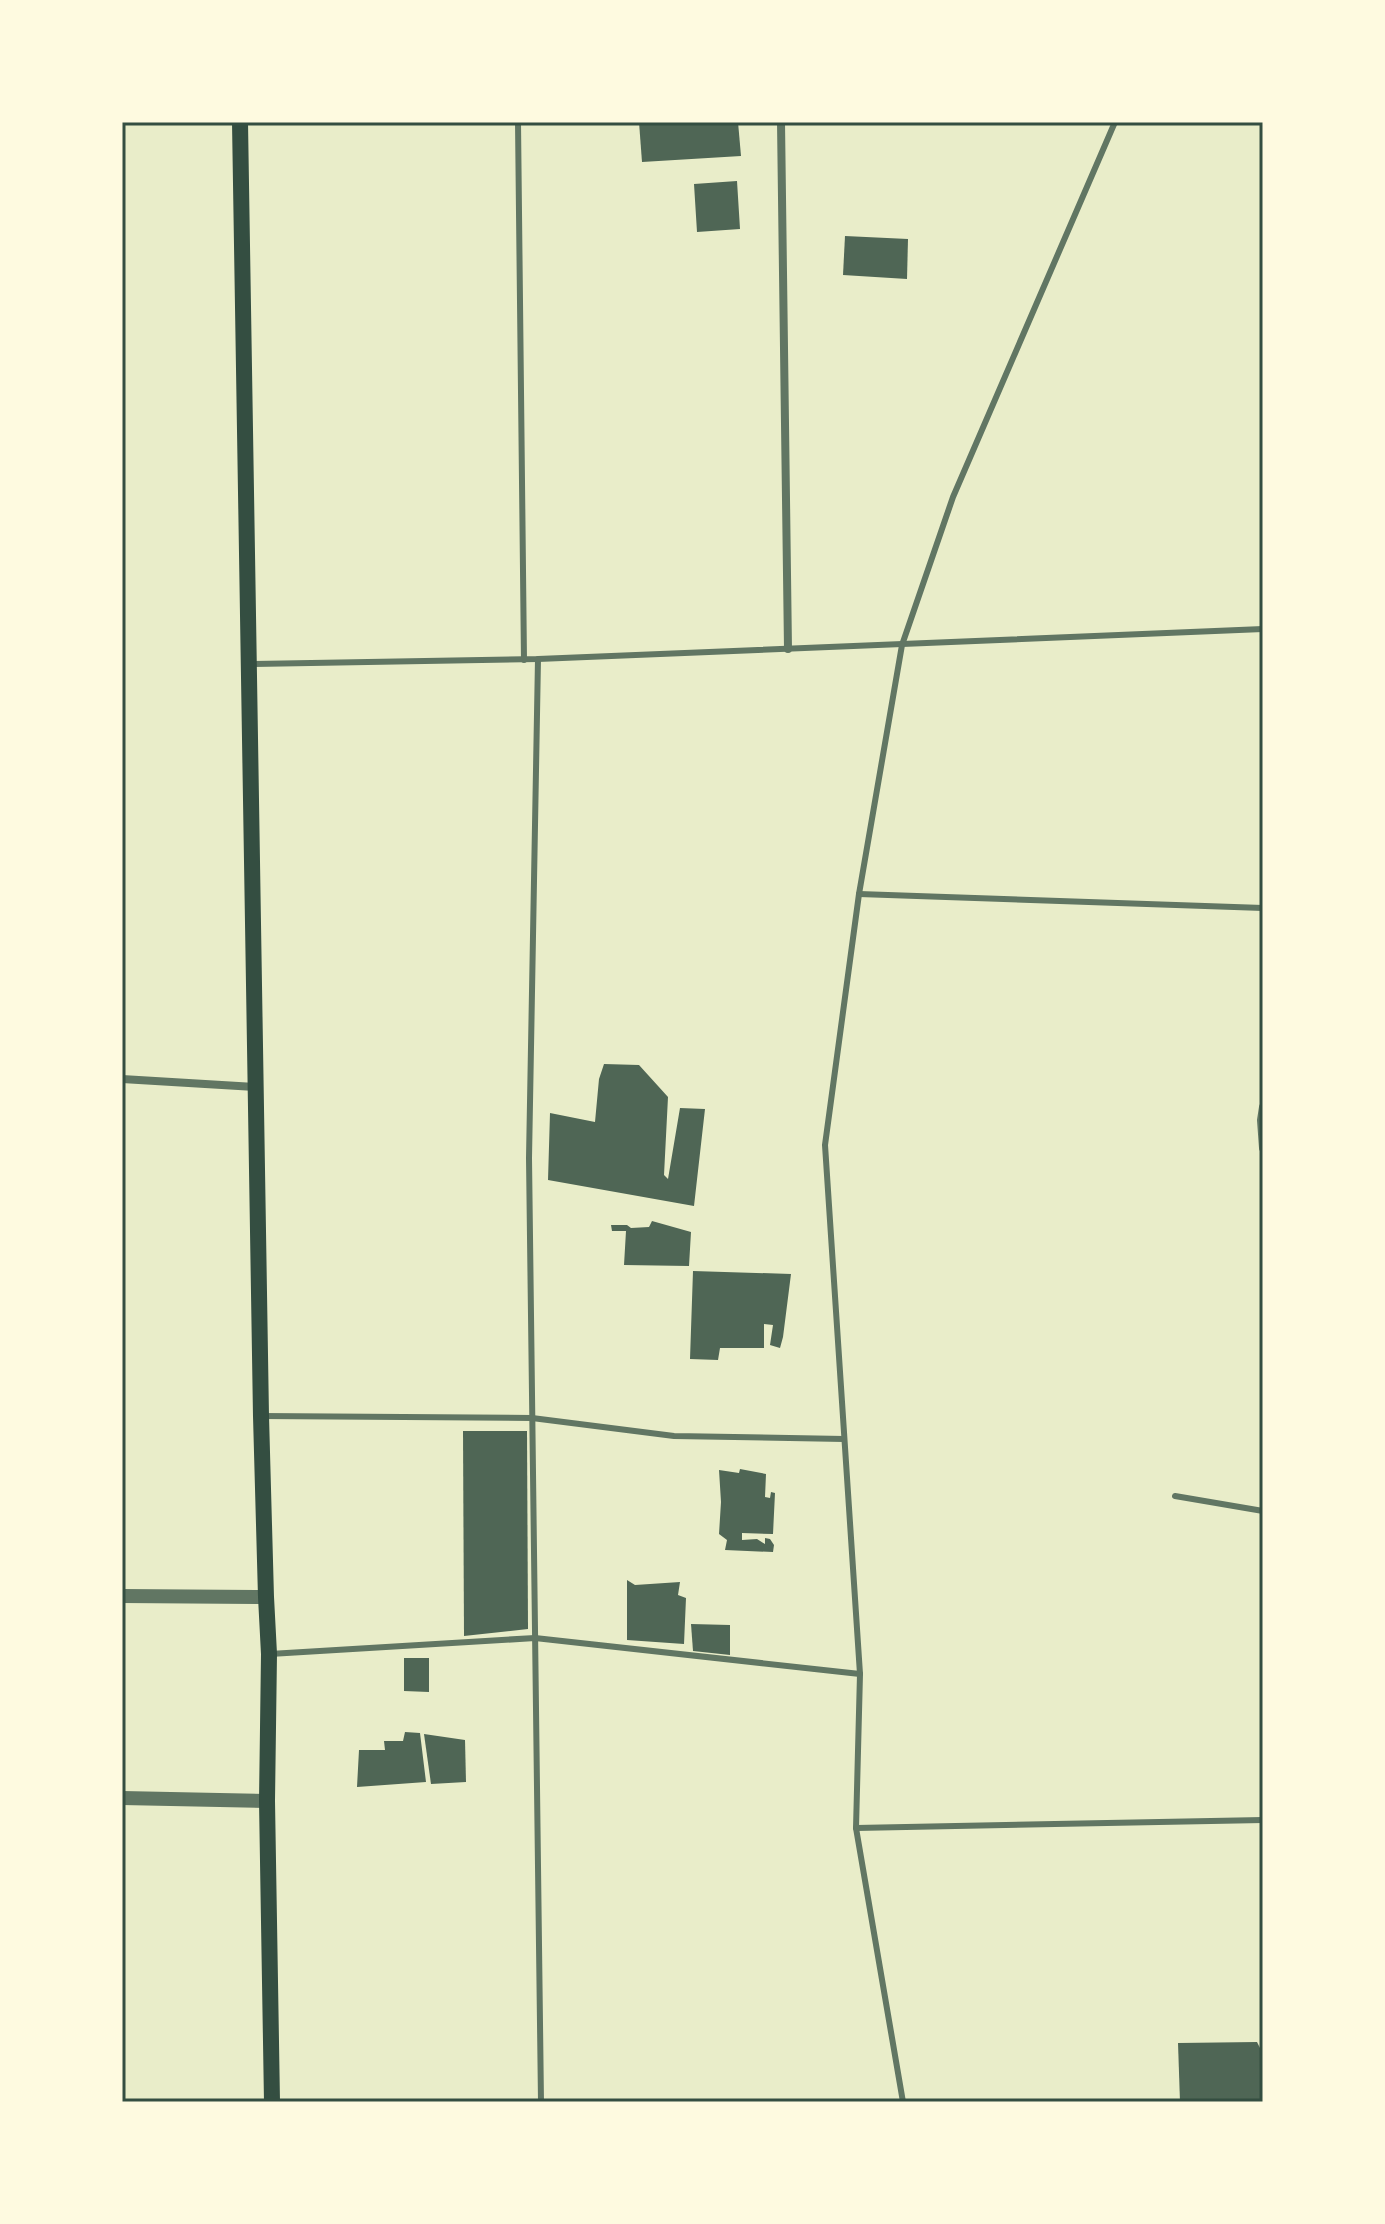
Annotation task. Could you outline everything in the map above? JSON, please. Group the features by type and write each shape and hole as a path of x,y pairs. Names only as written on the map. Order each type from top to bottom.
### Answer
{"main road":[{"path":"240,122 261,1416 269,1654 267,1801 272,2102"}],"street":[{"path":"781,122 788,649"},
{"path":"122,1079 256,1087"},
{"path":"1263,1107 1263,1148"},
{"path":"122,1596 266,1597"},
{"path":"122,1798 267,1801"}],"lane":[{"path":"518,122 524,660"},
{"path":"903,2102 856,1828 860,1674 825,1145 859,894 902,645 953,497 1115,122"},
{"path":"249,664 524,660 1263,629"},
{"path":"538,659 529,1158 541,2102"},
{"path":"859,894 1263,908"},
{"path":"261,1416 532,1418 674,1436 844,1439"},
{"path":"1175,1496 1263,1511"},
{"path":"269,1654 535,1638 860,1674"},
{"path":"856,1828 1263,1820"}],"building":[{"path":"639,122 738,122 741,156 642,162"},
{"path":"737,181 740,229 697,232 694,184"},
{"path":"845,236 908,239 907,279 843,275"},
{"path":"604,1064 639,1065 668,1097 664,1175 668,1179 680,1108 705,1109 694,1206 548,1180 550,1113 595,1122 599,1079"},
{"path":"652,1221 691,1232 689,1266 624,1265 626,1231 612,1231 611,1225 649,1227"},
{"path":"693,1271 791,1274 780,1348 770,1345 773,1325 764,1324 764,1348 720,1348 718,1360 690,1359"},
{"path":"463,1431 527,1431 528,1629 464,1636"},
{"path":"740,1469 766,1474 765,1497 770,1498 771,1492 775,1493 773,1534 742,1533 742,1540 757,1539 765,1544 765,1538 770,1539 774,1545 773,1552 725,1550 727,1540 719,1534 719,1470 739,1473"},
{"path":"627,1580 635,1585 680,1582 678,1595 686,1598 684,1644 627,1640"},
{"path":"691,1624 730,1625 730,1655 693,1651"},
{"path":"404,1658 429,1658 429,1692 404,1691"},
{"path":"405,1732 420,1733 426,1782 357,1787 359,1750 385,1750 384,1741 403,1741"},
{"path":"424,1734 465,1740 466,1782 431,1784"},
{"path":"1257,2042 1263,2054 1263,2102 1180,2102 1178,2043"}]}
